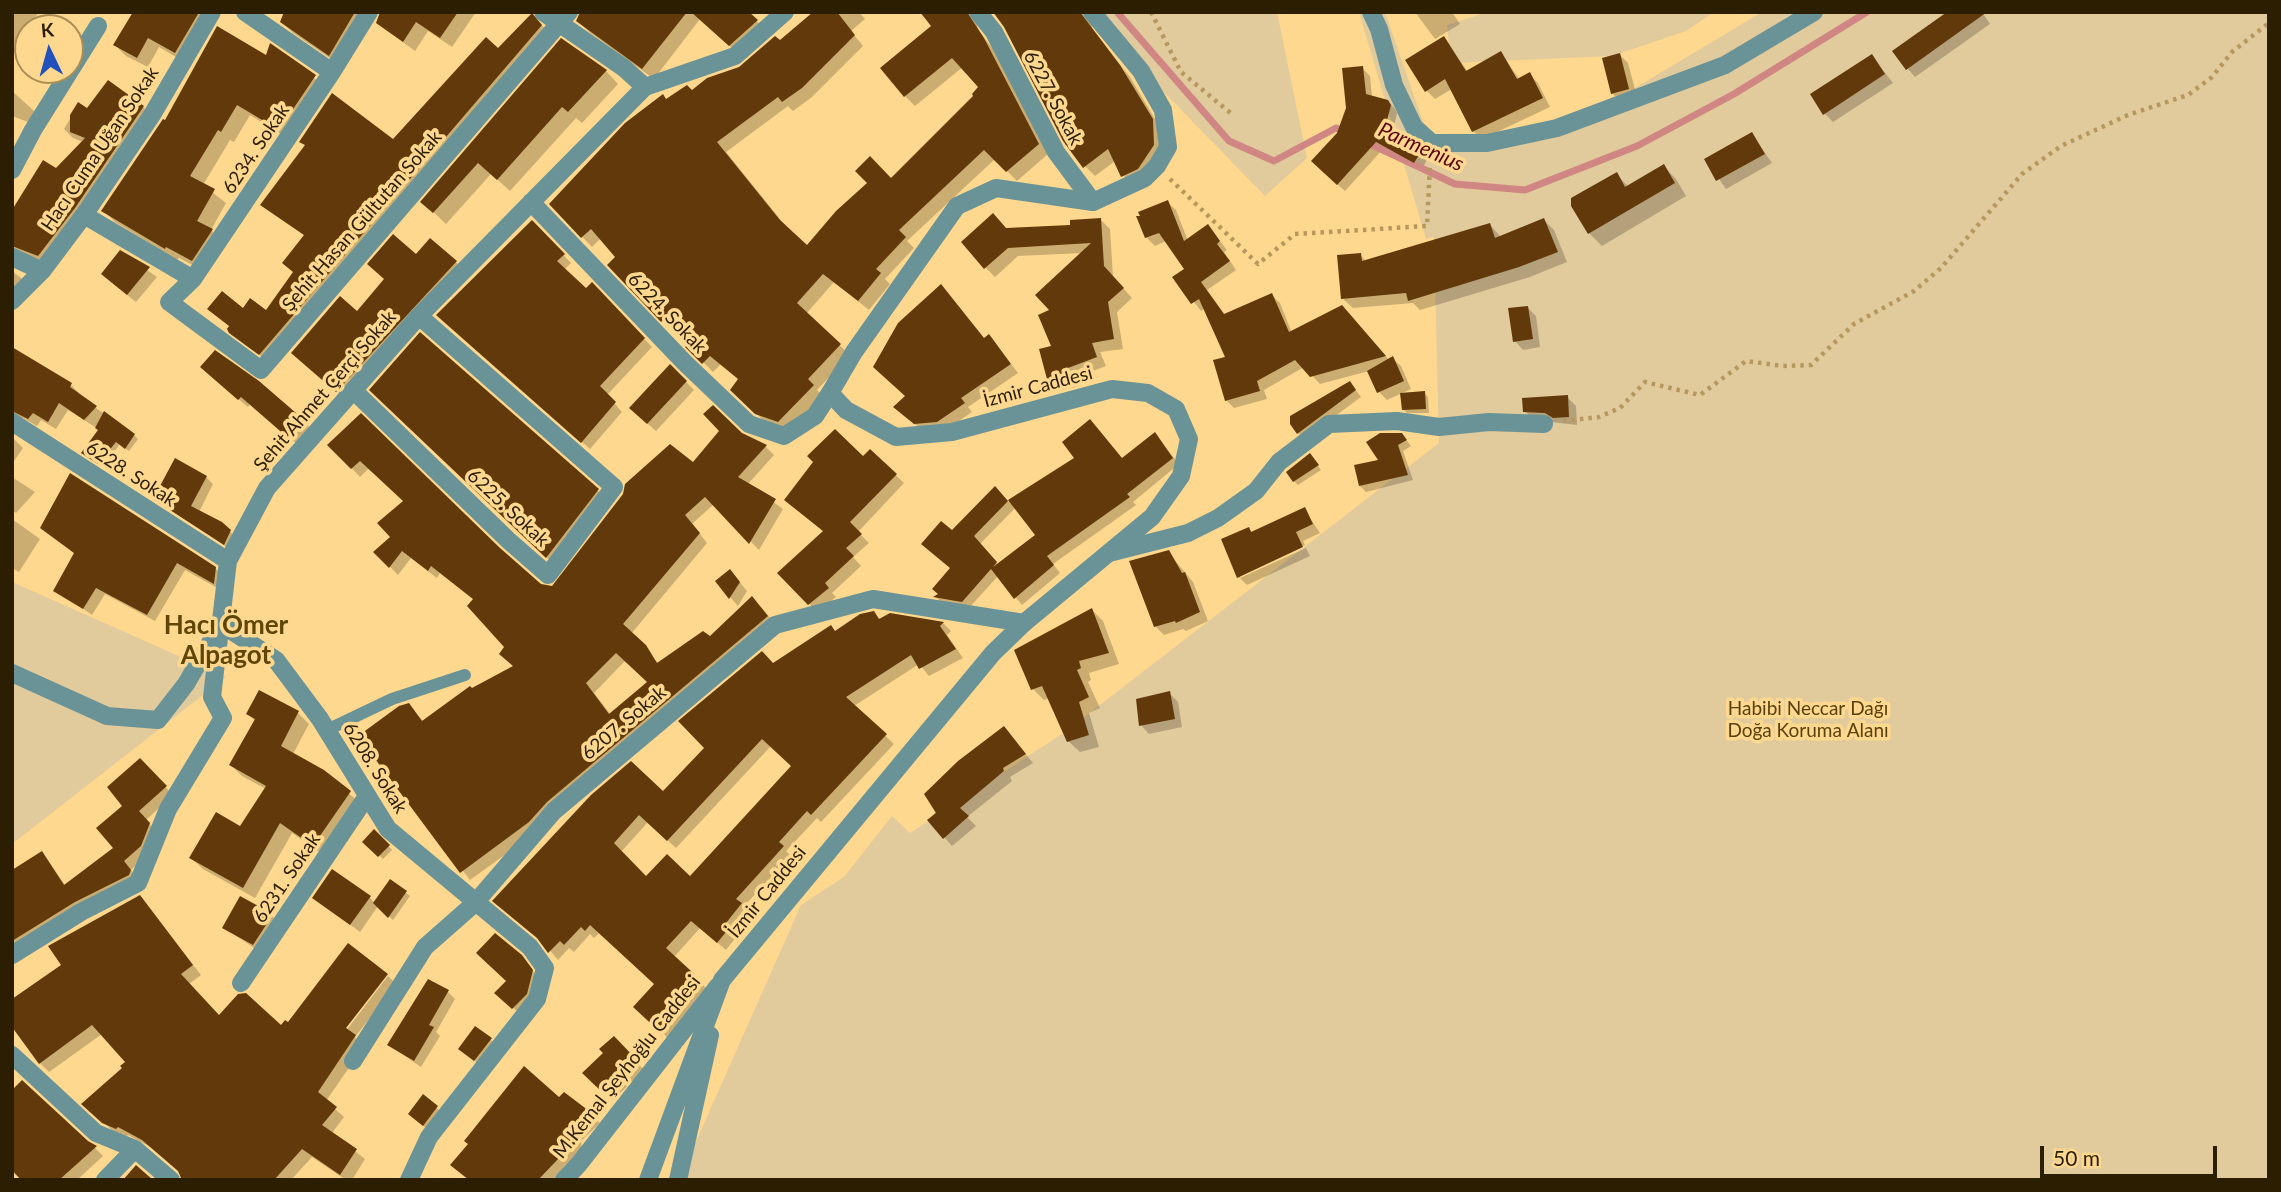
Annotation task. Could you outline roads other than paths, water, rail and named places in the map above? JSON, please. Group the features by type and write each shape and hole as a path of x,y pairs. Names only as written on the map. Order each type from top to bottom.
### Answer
{"street":[{"name":"Hacı Cuma Uğan Sokak","path":"12,301 42,271 84,215 152,115 212,12"},
{"path":"245,12 332,72"},
{"name":"6234. Sokak","path":"169,302 193,279 332,72 369,12"},
{"path":"543,12 563,19 645,87"},
{"name":"Şehit Ahmet Çerçi Sokak","path":"12,956 82,912 138,883 168,809 223,718 212,697 228,561 267,488 419,316 645,87 734,56 781,18 794,12"},
{"name":"6227. Sokak","path":"978,12 994,32 1056,152 1093,202"},
{"path":"830,393 854,352 957,206 996,188 1093,202 1145,177 1157,166 1168,147 1163,110 1141,71 1092,12"},
{"path":"1371,12 1379,29 1394,85 1413,127 1432,143 1487,142 1557,128 1724,65 1814,12"},
{"name":"Şehit Hasan Gültutan Sokak","path":"169,302 261,370 563,19"},
{"path":"12,170 33,130 98,26"},
{"name":"6224. Sokak","path":"531,202 684,363 749,424 784,436 815,416 830,393"},
{"path":"84,215 193,279"},
{"path":"12,257 42,271"},
{"name":"6225. Sokak","path":"354,391 508,540 548,575 614,487 419,316"},
{"name":"İzmir Caddesi","path":"648,1180 722,980 993,653 1024,623 1152,517 1181,476 1189,439 1176,409 1148,393 1112,389 952,432 896,437 846,410 830,393"},
{"path":"1109,552 1188,533 1218,518 1256,491 1279,462 1329,424 1397,421 1439,427 1489,422 1544,424"},
{"name":"6228. Sokak","path":"12,422 228,561"},
{"name":"6207. Sokak","path":"353,1061 425,947 475,903 554,811 775,625 873,599 1024,623"},
{"path":"12,673 107,716 158,720 186,684 220,624"},
{"name":"6208. Sokak","path":"220,624 276,660 327,730 388,829 530,947 545,968 537,999 429,1137 409,1180"},
{"name":"6231. Sokak","path":"242,983 367,796"},
{"name":"İzmir Caddesi","path":"678,1180 722,980"},
{"name":"M.Kemal Şeyhoğlu Caddesi","path":"564,1180 722,980"},
{"path":"12,1055 96,1133 135,1149 171,1180"},
{"path":"104,1180 135,1149"}],"lane":[{"path":"327,730 392,699 465,675"}],"waterway":[{"name":"Parmenius","path":"1117,12 1229,141 1274,161 1336,128 1346,132"},
{"name":"Parmenius","path":"1366,142 1455,184 1525,190 1637,146 1734,94 1867,12"}],"district":[{"name":"Hacı Ömer Alpagot","path":"226,641"}],"park label":[{"name":"Habibi Neccar Dağı Doğa Koruma Alanı","path":"1808,720"}]}
